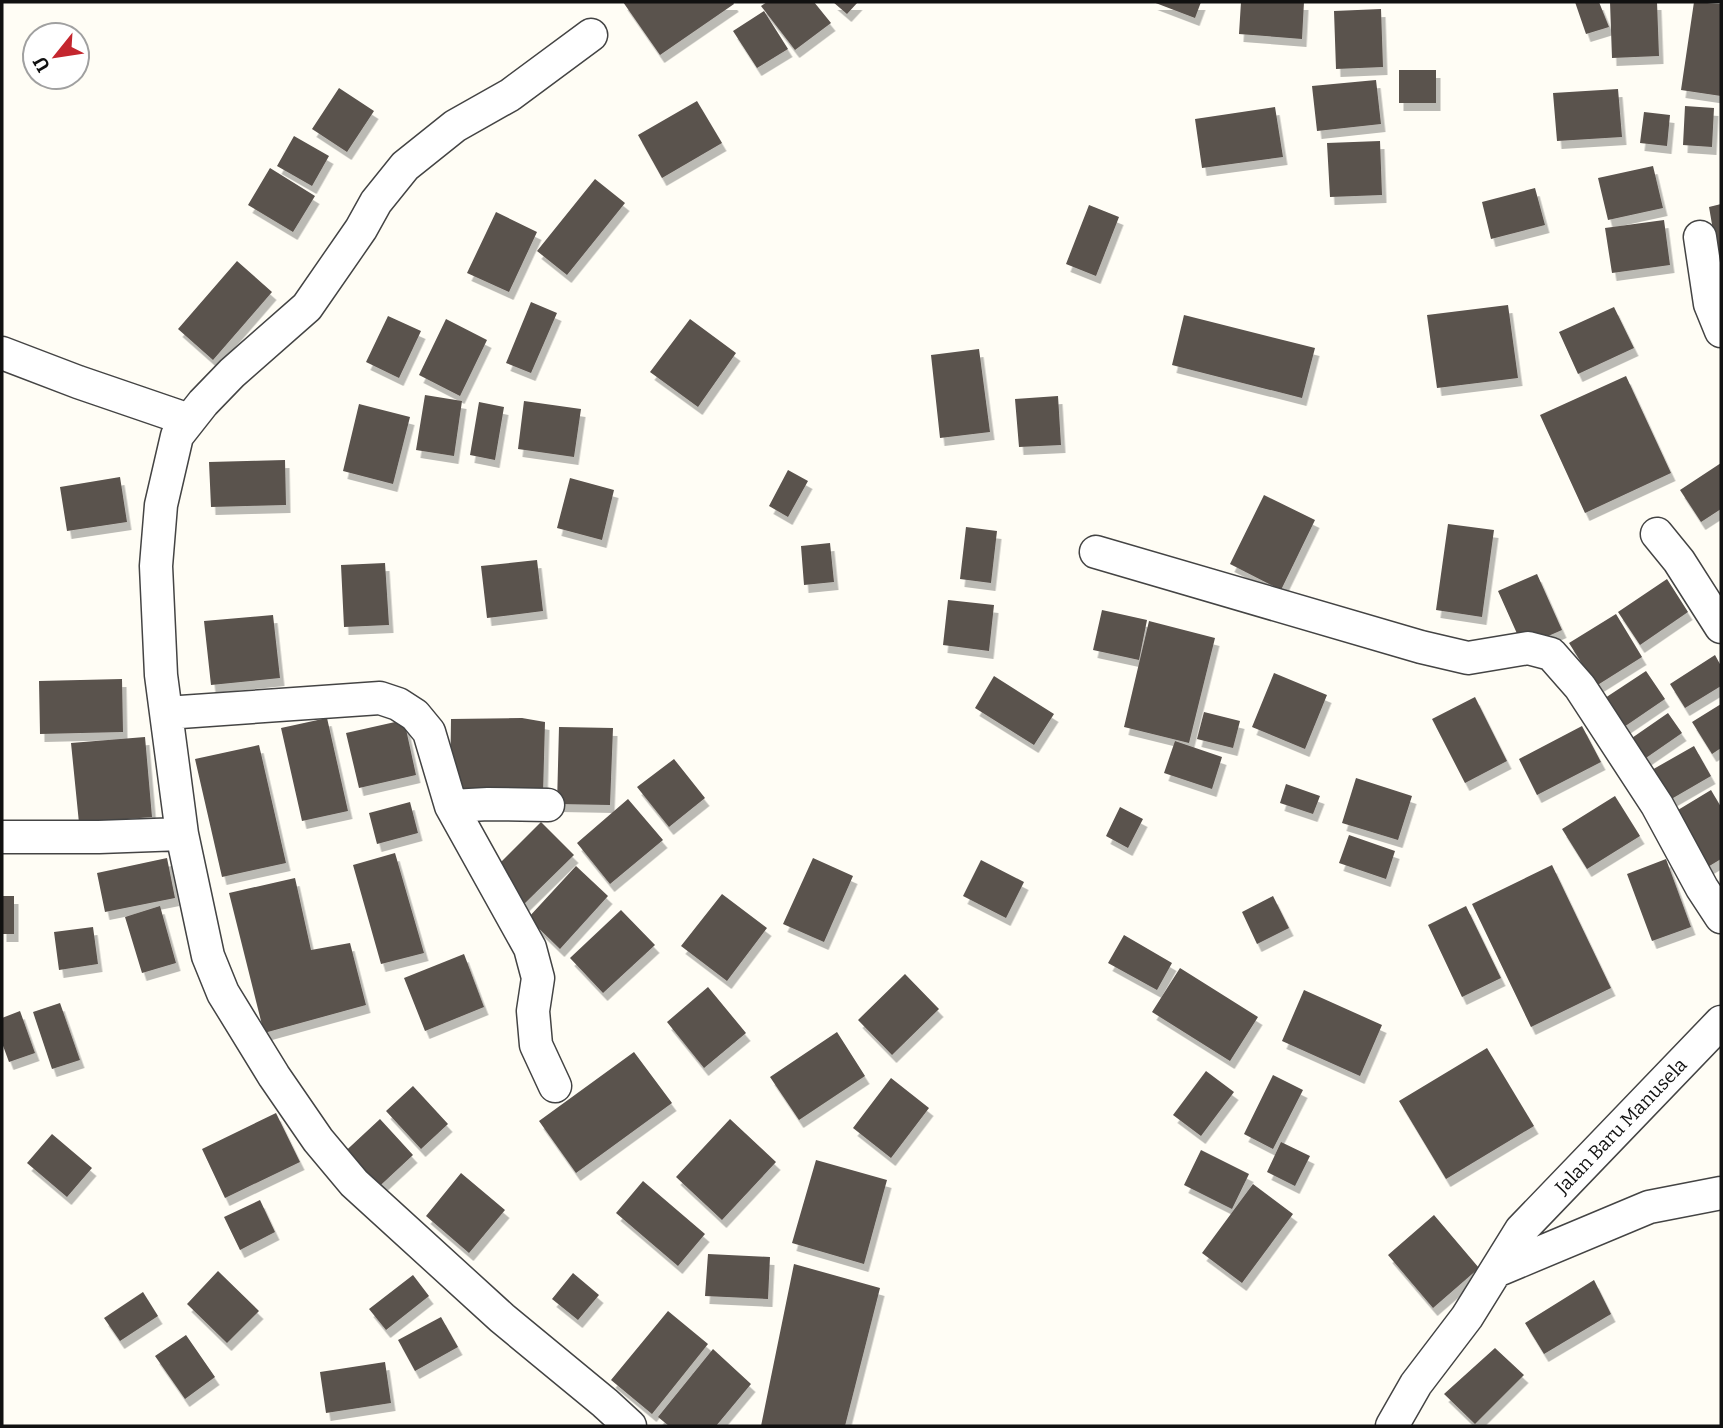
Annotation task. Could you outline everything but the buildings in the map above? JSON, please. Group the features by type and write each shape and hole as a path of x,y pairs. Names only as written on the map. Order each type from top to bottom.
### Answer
{"street":[{"path":"591,35 510,95 455,126 405,166 376,202 307,307 232,373 189,420 177,436 161,505 156,566 161,675 181,834 208,956 223,993 274,1076 318,1140 354,1183 502,1318 606,1403 630,1426"},
{"path":"1700,237 1710,304 1721,331"},
{"path":"2,353 189,420"},
{"path":"1657,534 1679,561 1721,626"},
{"path":"1096,552 1420,647 1468,658 1528,648 1550,654 1580,687 1657,805 1702,888 1721,917"},
{"path":"166,713 380,698 398,704 415,715 423,723 434,746 451,806 530,948 538,978 533,1011 536,1045 555,1086"},
{"path":"451,806 548,805"},
{"path":"2,837 181,834"},
{"name":"Jalan Baru Manusela","path":"1392,1426 1416,1384 1466,1317 1521,1230 1721,1022"},
{"path":"1496,1271 1649,1207 1721,1193"}]}
